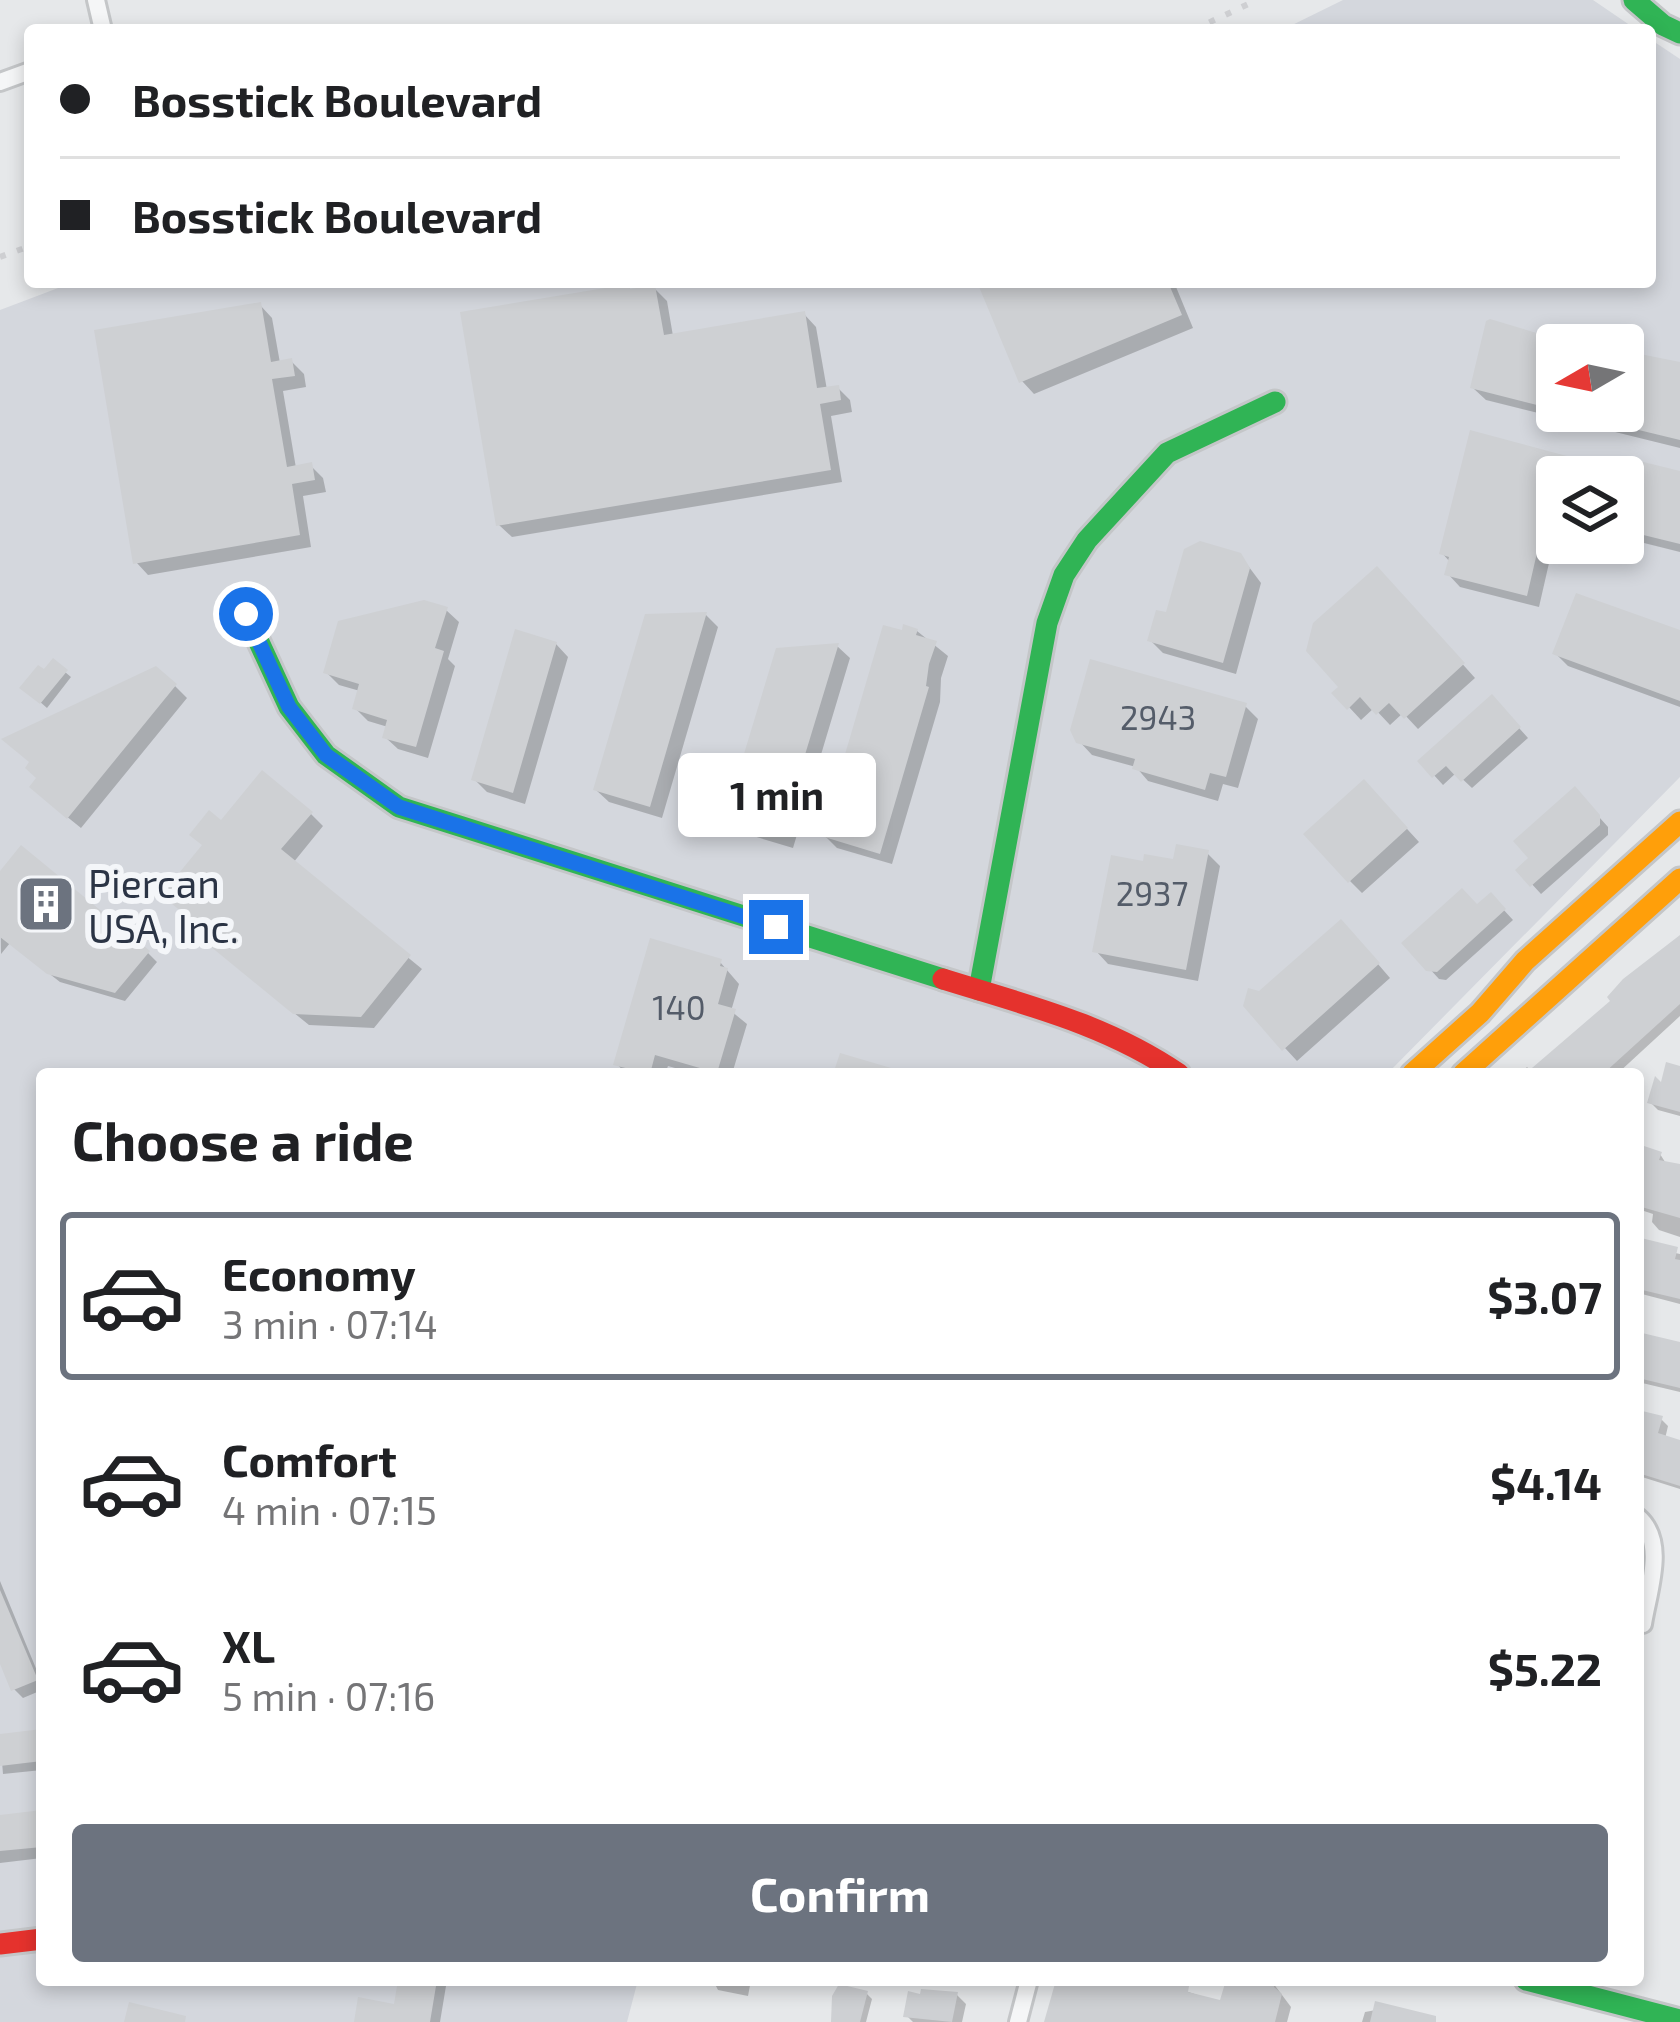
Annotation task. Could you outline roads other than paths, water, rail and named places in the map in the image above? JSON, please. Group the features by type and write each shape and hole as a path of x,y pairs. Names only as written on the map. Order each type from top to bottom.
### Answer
{"street":[{"path":"1634,0 1680,33"},
{"path":"979,990 1047,623 1064,575 1087,540 1167,453 1275,402"},
{"path":"246,614 289,707 313,739 326,755 399,807 1070,1015 1148,1051 1171,1068"},
{"path":"1419,1068 1480,1013 1525,961 1623,878 1680,822"},
{"path":"1470,1068 1680,879"},
{"path":"1644,1522 1655,1551 1644,1613"},
{"path":"0,1943 36,1940"},
{"path":"1018,2022 1027,1986"},
{"path":"1549,1986 1680,2020"}],"railway":[{"path":"1206,24 1257,0"},
{"path":"0,257 24,248"}],"place":[{"name":"Piercan USA, Inc.","path":"46,904"}]}
